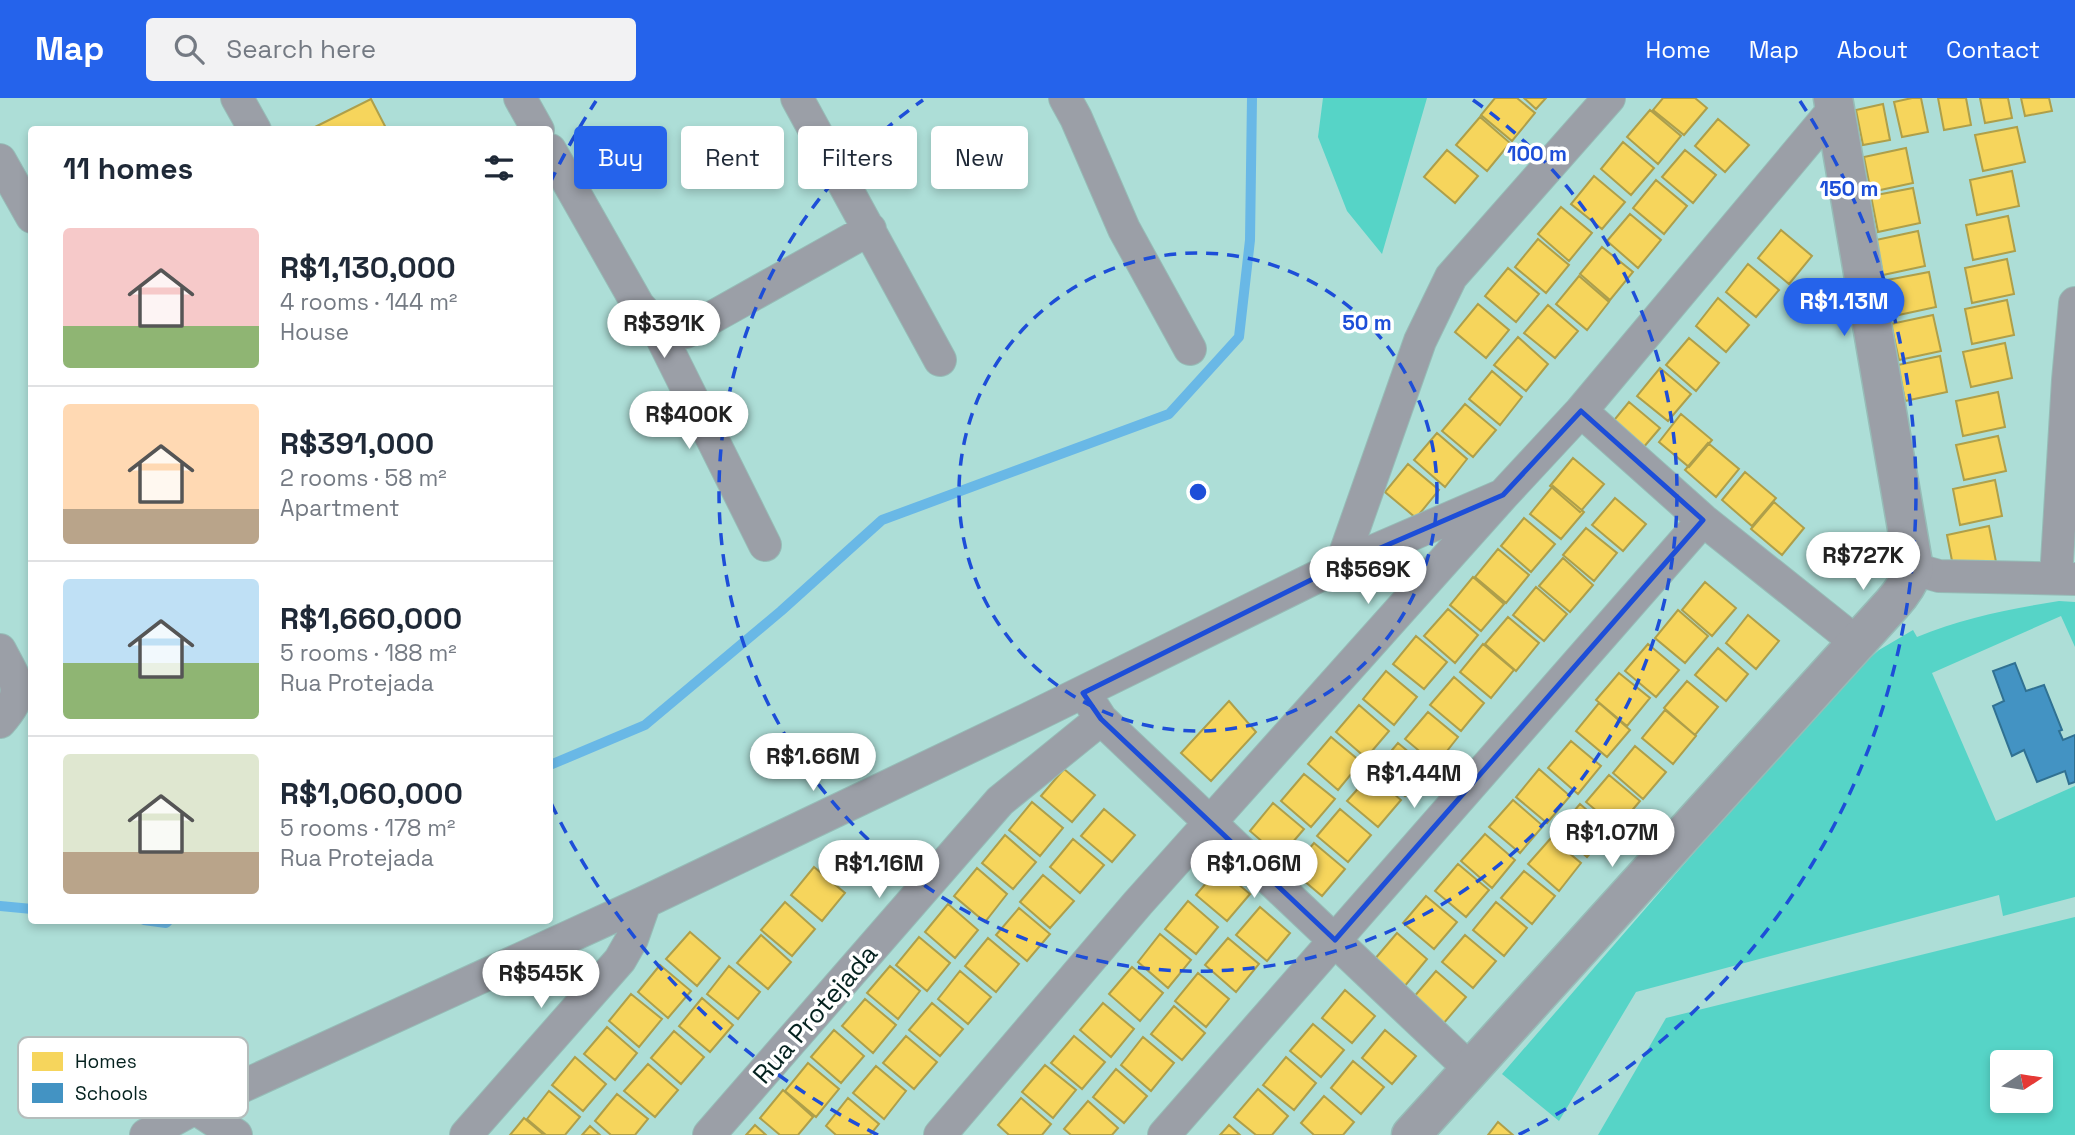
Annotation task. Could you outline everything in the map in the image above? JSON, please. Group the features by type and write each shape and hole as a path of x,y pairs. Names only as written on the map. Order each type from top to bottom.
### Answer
{"street":[{"path":"237,98 253,126"},
{"path":"520,98 536,126"},
{"path":"797,98 940,360"},
{"path":"1341,565 1420,341 1451,277 1609,98"},
{"path":"940,1135 1129,913 1581,411 1834,103"},
{"path":"1410,1135 1905,590 1914,569 1834,103"},
{"path":"1080,105 1124,229 1190,349"},
{"path":"553,155 638,305 655,324 765,545"},
{"path":"0,160 28,210"},
{"path":"660,334 685,332 870,229"},
{"path":"1914,569 1939,576 2066,578 2075,303"},
{"path":"1581,411 1703,520 1856,642"},
{"path":"248,1084 645,902 1083,693 1341,565 1503,495"},
{"path":"1164,1135 1703,520"},
{"path":"0,650 18,684 14,707 0,722"},
{"path":"1083,693 1101,719 1471,1069"},
{"name":"Rua Protejada","path":"709,1135 1000,801 1101,719"},
{"path":"466,1135 620,960 632,939 645,902"},
{"path":"146,1135 177,1118"},
{"path":"210,1118 236,1135"}],"highlighted area":[{"path":"1581,411 1703,520 1335,940 1101,719 1083,693 1341,565 1503,495"}],"shaded area":[{"path":"1323,98 1427,98 1382,254 1347,211 1318,137"},
{"path":"2059,601 2075,602 2075,647 2061,616 1932,673 1996,821 2075,786 2075,897 2003,916 1999,895 1636,992 1559,1121 1502,1074 1790,742 1852,674 1879,650 1913,630 1917,637 1951,624"},
{"path":"2075,917 2075,1135 1598,1135 1666,1018"}],"building: Homes":[{"path":"1495,98 1517,98 1535,113 1512,141 1481,115"},
{"path":"1524,98 1546,98 1536,109"},
{"path":"1663,98 1695,98 1707,108 1684,135 1653,110"},
{"path":"1921,98 1928,132 1902,137 1894,102"},
{"path":"1938,98 1966,98 1971,125 1944,130"},
{"path":"1980,98 2008,98 2012,118 1985,123"},
{"path":"2021,98 2049,98 2052,111 2025,116"},
{"path":"371,99 385,126 317,126"},
{"path":"1883,104 1890,140 1863,145 1856,110"},
{"path":"1650,110 1681,136 1658,164 1627,137"},
{"path":"1480,117 1510,143 1487,171 1456,145"},
{"path":"1718,119 1749,145 1725,172 1695,146"},
{"path":"2017,127 2025,162 1983,171 1975,135"},
{"path":"1623,142 1654,168 1631,195 1601,169"},
{"path":"1906,148 1913,183 1871,192 1864,157"},
{"path":"1447,150 1478,176 1455,203 1424,177"},
{"path":"1685,150 1716,175 1693,203 1662,177"},
{"path":"2012,171 2019,206 1977,215 1970,180"},
{"path":"1594,176 1625,202 1602,229 1571,204"},
{"path":"1656,180 1687,206 1664,234 1633,208"},
{"path":"1913,188 1920,223 1878,232 1871,196"},
{"path":"1561,207 1592,233 1569,261 1538,234"},
{"path":"1630,214 1661,240 1638,268 1607,241"},
{"path":"2008,216 2015,251 1973,260 1966,225"},
{"path":"1781,230 1812,256 1789,284 1758,258"},
{"path":"1918,231 1925,266 1883,275 1876,240"},
{"path":"1538,239 1569,265 1546,293 1515,267"},
{"path":"1602,247 1633,272 1610,300 1580,274"},
{"path":"2007,259 2014,294 1972,303 1965,268"},
{"path":"1748,264 1779,290 1756,317 1726,292"},
{"path":"1508,268 1539,294 1516,322 1485,296"},
{"path":"1929,272 1936,307 1894,316 1887,280"},
{"path":"1579,276 1609,302 1587,330 1556,304"},
{"path":"1718,298 1749,325 1726,352 1696,326"},
{"path":"2007,300 2014,335 1972,344 1965,309"},
{"path":"1478,304 1509,330 1486,358 1455,332"},
{"path":"1548,305 1578,331 1555,358 1524,333"},
{"path":"1933,315 1941,351 1899,360 1891,324"},
{"path":"1518,337 1548,364 1526,391 1494,365"},
{"path":"1689,338 1719,363 1696,391 1666,365"},
{"path":"2005,343 2012,378 1971,387 1963,352"},
{"path":"1940,356 1947,392 1905,401 1898,365"},
{"path":"1660,368 1691,394 1668,421 1637,396"},
{"path":"1492,371 1522,397 1500,425 1469,399"},
{"path":"1998,392 2005,427 1963,436 1956,401"},
{"path":"1629,402 1660,428 1637,455 1606,430"},
{"path":"1465,404 1496,430 1473,457 1442,431"},
{"path":"1681,414 1712,440 1689,467 1659,442"},
{"path":"1437,433 1467,459 1445,487 1414,460"},
{"path":"1998,436 2006,471 1964,480 1956,445"},
{"path":"1708,443 1739,469 1716,497 1685,470"},
{"path":"1573,458 1604,484 1580,512 1550,486"},
{"path":"1408,464 1439,490 1416,518 1385,492"},
{"path":"1745,472 1776,498 1752,526 1722,500"},
{"path":"1995,480 2002,516 1960,525 1953,489"},
{"path":"1553,486 1584,512 1561,539 1530,514"},
{"path":"1615,498 1646,524 1623,551 1592,525"},
{"path":"1774,502 1804,528 1782,555 1751,529"},
{"path":"1524,518 1555,544 1531,572 1501,546"},
{"path":"1989,526 1996,562 1954,571 1947,535"},
{"path":"1586,528 1617,553 1594,581 1563,555"},
{"path":"1498,549 1529,575 1506,603 1475,577"},
{"path":"1563,558 1593,585 1570,612 1539,586"},
{"path":"1473,577 1504,604 1481,631 1450,605"},
{"path":"1705,582 1736,608 1712,636 1682,610"},
{"path":"1536,587 1567,614 1544,641 1513,615"},
{"path":"1448,609 1478,635 1455,663 1424,636"},
{"path":"1678,610 1708,636 1685,663 1655,638"},
{"path":"1748,615 1779,641 1756,669 1726,643"},
{"path":"1508,617 1539,643 1516,671 1485,644"},
{"path":"1416,636 1447,662 1424,689 1393,664"},
{"path":"1483,644 1514,670 1491,698 1460,672"},
{"path":"1648,644 1679,670 1656,697 1625,671"},
{"path":"1718,648 1748,674 1726,701 1695,675"},
{"path":"1386,671 1417,697 1394,725 1363,699"},
{"path":"1619,673 1650,698 1627,726 1596,700"},
{"path":"1454,677 1484,703 1461,731 1430,705"},
{"path":"1687,681 1718,707 1695,735 1664,708"},
{"path":"1229,701 1256,732 1211,781 1181,753"},
{"path":"1599,703 1630,730 1607,757 1576,731"},
{"path":"1359,705 1389,731 1366,758 1336,732"},
{"path":"1665,710 1696,736 1673,764 1642,738"},
{"path":"1428,712 1458,737 1436,765 1405,739"},
{"path":"1331,737 1361,762 1338,790 1308,764"},
{"path":"1571,741 1601,766 1578,794 1548,768"},
{"path":"1398,743 1429,769 1405,796 1375,770"},
{"path":"1635,746 1666,772 1643,799 1613,773"},
{"path":"1064,769 1095,795 1072,822 1041,796"},
{"path":"1539,769 1570,796 1547,823 1516,797"},
{"path":"1304,774 1335,799 1311,827 1281,801"},
{"path":"1371,774 1401,800 1378,827 1347,801"},
{"path":"1609,775 1640,801 1617,828 1586,802"},
{"path":"1513,800 1543,826 1520,853 1489,827"},
{"path":"1032,802 1063,828 1040,856 1009,830"},
{"path":"1273,803 1304,829 1280,857 1250,831"},
{"path":"1580,804 1610,830 1587,857 1557,831"},
{"path":"1104,809 1135,835 1112,862 1081,836"},
{"path":"1340,809 1371,835 1348,862 1317,836"},
{"path":"1485,834 1515,860 1492,888 1461,861"},
{"path":"1005,835 1036,862 1013,889 982,863"},
{"path":"1551,838 1581,863 1559,891 1528,864"},
{"path":"1073,839 1104,865 1080,893 1050,867"},
{"path":"1314,843 1345,869 1322,896 1291,870"},
{"path":"1458,864 1489,890 1466,917 1435,891"},
{"path":"814,867 845,893 822,921 791,895"},
{"path":"977,868 1007,894 985,922 954,896"},
{"path":"1219,868 1250,894 1227,921 1196,895"},
{"path":"1524,871 1555,896 1532,924 1501,898"},
{"path":"1043,875 1074,901 1050,928 1020,902"},
{"path":"1426,896 1457,922 1434,949 1403,923"},
{"path":"1188,901 1218,927 1196,954 1165,929"},
{"path":"785,902 815,929 792,956 761,930"},
{"path":"1496,902 1527,928 1504,956 1473,930"},
{"path":"948,904 978,930 955,958 925,932"},
{"path":"1260,907 1290,933 1267,961 1236,935"},
{"path":"1019,908 1050,934 1027,961 996,935"},
{"path":"690,932 720,958 697,986 666,959"},
{"path":"1397,933 1427,959 1404,987 1374,960"},
{"path":"1160,934 1191,960 1168,988 1138,962"},
{"path":"761,935 791,962 768,989 737,963"},
{"path":"1465,935 1496,961 1473,988 1442,962"},
{"path":"919,937 950,963 927,991 896,965"},
{"path":"988,938 1019,964 996,992 965,966"},
{"path":"1228,938 1259,964 1236,992 1205,965"},
{"path":"660,965 691,991 668,1018 638,992"},
{"path":"729,966 760,992 738,1019 707,994"},
{"path":"890,966 920,991 898,1019 867,993"},
{"path":"1132,967 1163,993 1140,1021 1109,994"},
{"path":"960,971 991,997 968,1024 938,999"},
{"path":"1436,971 1466,997 1443,1024 1413,998"},
{"path":"1198,973 1229,999 1206,1027 1175,1001"},
{"path":"1345,990 1375,1016 1352,1043 1322,1018"},
{"path":"631,994 662,1019 639,1047 609,1021"},
{"path":"702,998 733,1025 710,1052 679,1026"},
{"path":"865,999 896,1025 873,1053 842,1026"},
{"path":"932,1003 963,1029 940,1056 909,1030"},
{"path":"1103,1003 1134,1029 1111,1057 1080,1030"},
{"path":"1174,1006 1205,1033 1182,1060 1151,1034"},
{"path":"1313,1024 1344,1050 1321,1077 1290,1051"},
{"path":"607,1027 637,1053 615,1080 584,1054"},
{"path":"834,1030 864,1056 841,1083 811,1057"},
{"path":"1385,1030 1416,1056 1392,1084 1362,1058"},
{"path":"674,1031 704,1057 681,1084 651,1058"},
{"path":"906,1036 937,1062 914,1089 883,1063"},
{"path":"1074,1036 1105,1062 1082,1089 1051,1063"},
{"path":"1143,1037 1174,1063 1151,1091 1121,1065"},
{"path":"575,1057 606,1084 583,1111 552,1085"},
{"path":"1286,1057 1316,1083 1294,1110 1263,1085"},
{"path":"1353,1061 1384,1087 1361,1114 1331,1088"},
{"path":"808,1063 839,1089 816,1117 785,1091"},
{"path":"648,1064 678,1090 655,1117 624,1091"},
{"path":"1045,1065 1076,1090 1053,1118 1022,1092"},
{"path":"876,1066 906,1091 884,1119 853,1093"},
{"path":"1116,1069 1147,1096 1124,1123 1093,1097"},
{"path":"1258,1089 1288,1116 1272,1135 1256,1135 1234,1117"},
{"path":"783,1090 813,1117 798,1135 780,1135 760,1118"},
{"path":"549,1091 580,1117 565,1135 546,1135 527,1119"},
{"path":"617,1094 648,1119 635,1135 611,1135 595,1121"},
{"path":"1324,1096 1354,1122 1343,1135 1314,1135 1301,1123"},
{"path":"848,1098 879,1124 870,1135 836,1135 826,1126"},
{"path":"1021,1098 1051,1124 1042,1135 1009,1135 998,1125"},
{"path":"1088,1101 1118,1128 1112,1135 1071,1135 1064,1129"},
{"path":"524,1118 544,1135 510,1135"},
{"path":"1498,1122 1513,1135 1488,1135"},
{"path":"755,1125 766,1135 746,1135"},
{"path":"1229,1125 1240,1135 1220,1135"},
{"path":"590,1126 600,1135 582,1135"}],"building: Schools":[{"path":"2015,663 2026,691 2044,685 2062,730 2059,731 2063,740 2075,735 2075,782 2069,784 2065,771 2037,782 2024,750 2012,756 1993,706 2004,701 1993,671"}],"waterway":[{"path":"553,764 645,725 781,611 882,520 1169,414 1239,337 1250,240 1252,98"},
{"path":"0,906 28,909"}]}
